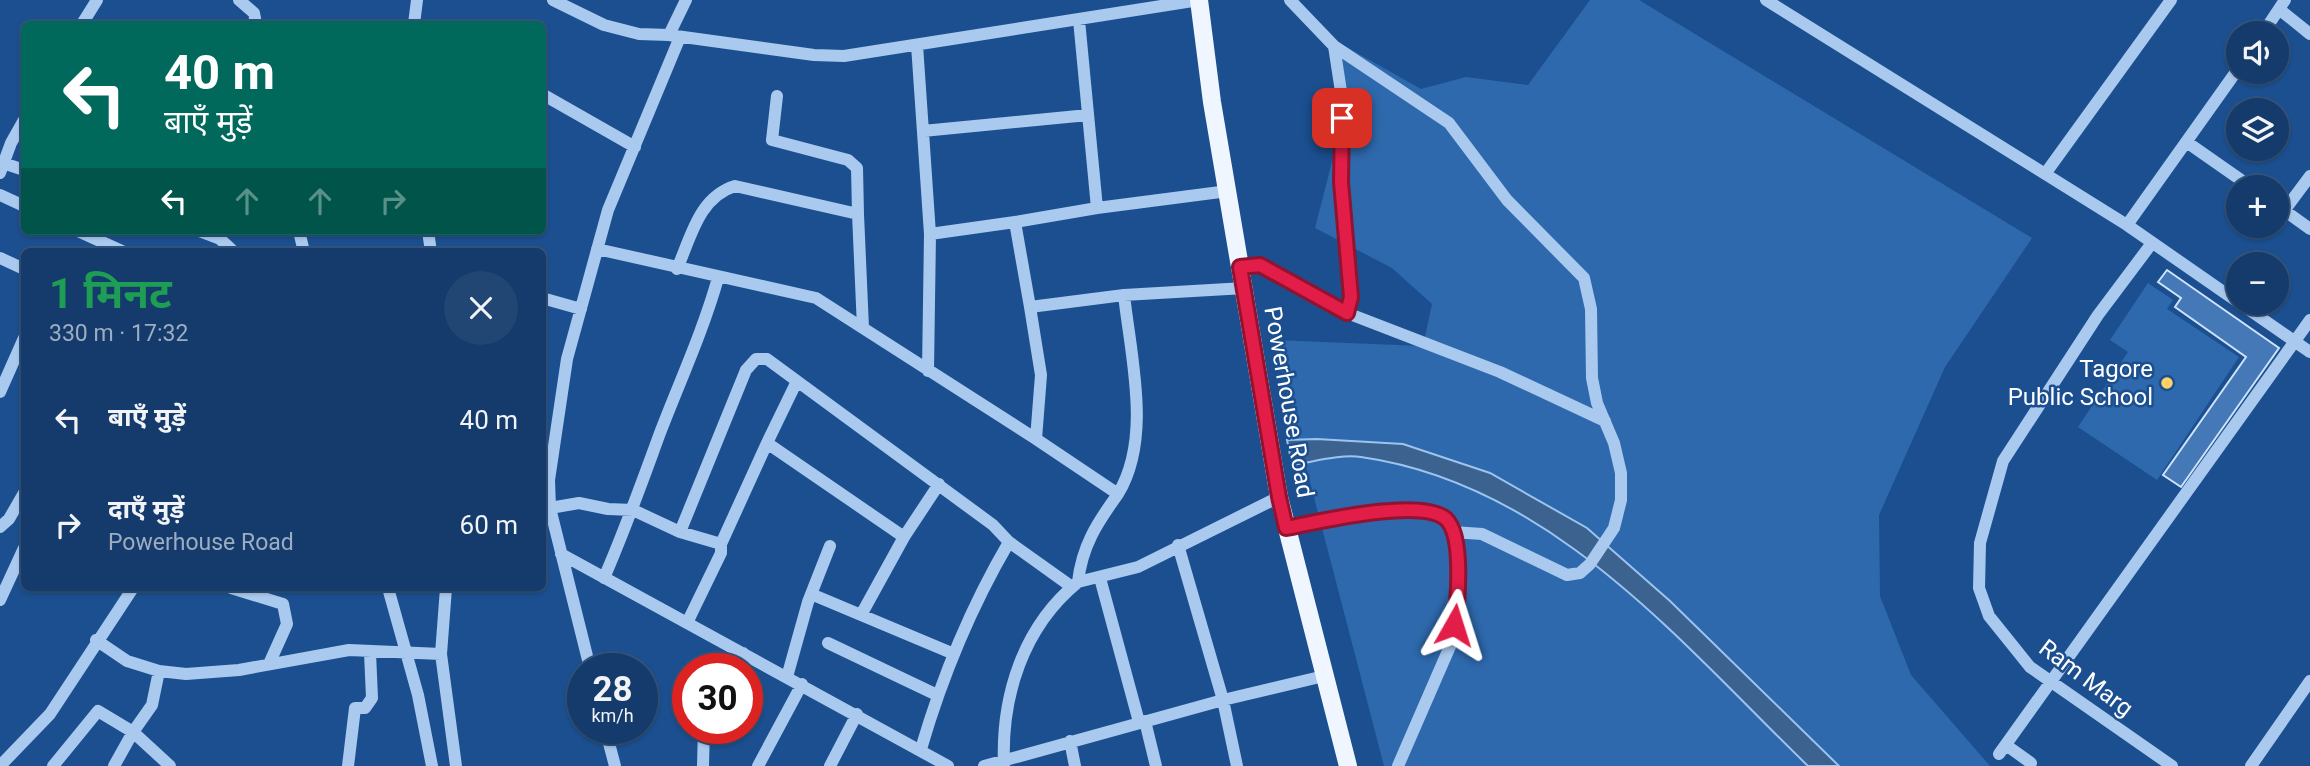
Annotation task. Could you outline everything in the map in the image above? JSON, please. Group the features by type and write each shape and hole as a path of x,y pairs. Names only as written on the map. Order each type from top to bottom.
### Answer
{"main road":[{"name":"Powerhouse Road","path":"1199,0 1212,102 1269,441 1286,528 1348,766"}],"street":[{"path":"84,21 97,0"},
{"path":"239,0 254,13 255,21"},
{"path":"416,21 417,0"},
{"path":"553,0 604,26 639,34 674,36 814,55 844,56 1199,0"},
{"path":"586,653 550,508 549,481 567,359 608,210 635,147 686,0"},
{"path":"1290,0 1334,46 1449,123 1507,200 1577,268 1588,291 1592,378 1621,473 1621,500 1614,528 1590,564 1580,573 1567,575 1482,534 1453,532"},
{"path":"1766,0 2127,225 2310,352"},
{"path":"1779,0 1786,13"},
{"path":"2045,174 2171,0"},
{"path":"2271,21 2282,5 2310,34"},
{"path":"1079,20 1097,208"},
{"path":"917,45 930,234 928,371"},
{"path":"1334,46 1342,98 1341,182 1351,297 1347,313"},
{"path":"2127,225 2228,84"},
{"path":"546,96 635,147"},
{"path":"778,96 772,140 848,160 857,169 863,328"},
{"path":"923,131 1088,115"},
{"path":"21,127 2,168 21,170"},
{"path":"2188,143 2234,175"},
{"path":"2289,198 2310,176"},
{"path":"677,269 702,212 711,197 722,190 735,187 858,214"},
{"path":"930,234 1228,191"},
{"path":"0,195 21,205"},
{"path":"2289,214 2310,229"},
{"path":"1015,222 1041,375 1036,439"},
{"path":"87,235 115,248"},
{"path":"210,235 220,239 230,248"},
{"name":"Ram Marg","path":"2151,243 2083,337 2003,461 1980,543 1979,588 1989,616 2030,667 2172,766"},
{"path":"597,249 816,298 1118,494"},
{"path":"0,258 21,268"},
{"path":"1240,267 1260,265 1347,313 1500,372 1605,421"},
{"path":"604,578 708,316 718,278"},
{"path":"1030,307 1124,295 1245,288"},
{"path":"1075,585 1091,531 1127,479 1137,436 1124,295"},
{"path":"546,299 581,309"},
{"path":"2031,763 2002,749 2310,320"},
{"path":"0,392 21,345"},
{"path":"680,532 746,370 756,359 767,359 940,484 993,525 1009,542 1075,585"},
{"path":"687,623 797,381"},
{"path":"767,443 904,537"},
{"path":"861,615 904,537 940,484"},
{"path":"996,765 1023,650 1056,601 1075,585 1138,567 1279,491"},
{"path":"0,527 9,519 21,498"},
{"path":"550,508 579,503 633,510 680,532 722,544"},
{"path":"1286,528 1396,510 1436,514 1446,519 1453,532 1458,569 1457,606 1451,644 1398,766"},
{"path":"921,749 937,695 954,654 985,584 1009,542"},
{"path":"1178,545 1223,699 1237,766"},
{"path":"787,677 811,594 830,546"},
{"path":"0,600 21,554"},
{"path":"561,554 743,653"},
{"path":"1100,578 1156,766"},
{"path":"0,766 50,714 96,640 131,591"},
{"path":"241,591 283,604 287,624 269,664"},
{"path":"389,591 432,766"},
{"path":"446,591 441,654 456,766"},
{"path":"811,594 954,654"},
{"path":"96,640 127,661 159,671 186,674 269,664 349,650 441,654"},
{"path":"828,643 937,695"},
{"path":"348,766 355,708 365,708 372,698 370,653"},
{"path":"763,664 948,766"},
{"path":"114,766 152,705 159,671"},
{"path":"996,765 1070,741 1223,699 1324,676"},
{"path":"2251,766 2310,681"},
{"path":"758,766 802,684"},
{"path":"52,766 98,711 133,733 170,766"},
{"path":"830,766 857,714"},
{"path":"1070,741 1075,766"},
{"path":"609,744 615,766"},
{"path":"703,766 704,744"}],"shaded area":[{"path":"1590,0 1639,0 2032,238 1945,367 1879,515 1880,596 1911,675 1990,766 1384,766 1273,340 1423,346 1432,304 1392,268 1315,228 1334,154 1338,86 1327,36 1421,89 1466,77 1528,85"},
{"path":"2148,283 2173,300 2167,309 2239,357 2157,480 2078,427 2128,352 2110,340"},
{"path":"1287,440 1403,444 1490,473 1587,528 1670,601 1839,766 1808,766 1660,620 1607,574 1552,533 1493,499 1429,473 1353,456 1292,465"}],"building":[{"path":"2167,270 2226,311 2226,315 2232,315 2279,348 2181,487 2163,475 2246,357 2175,307 2181,298 2158,282"}],"place":[{"name":"Tagore Public School","path":"2167,383"}],"route":[{"path":"1342,118 1341,182 1351,297 1347,313 1260,265 1240,267 1279,497 1286,528 1396,510 1436,514 1446,519 1453,532 1458,569 1454,625"}]}
